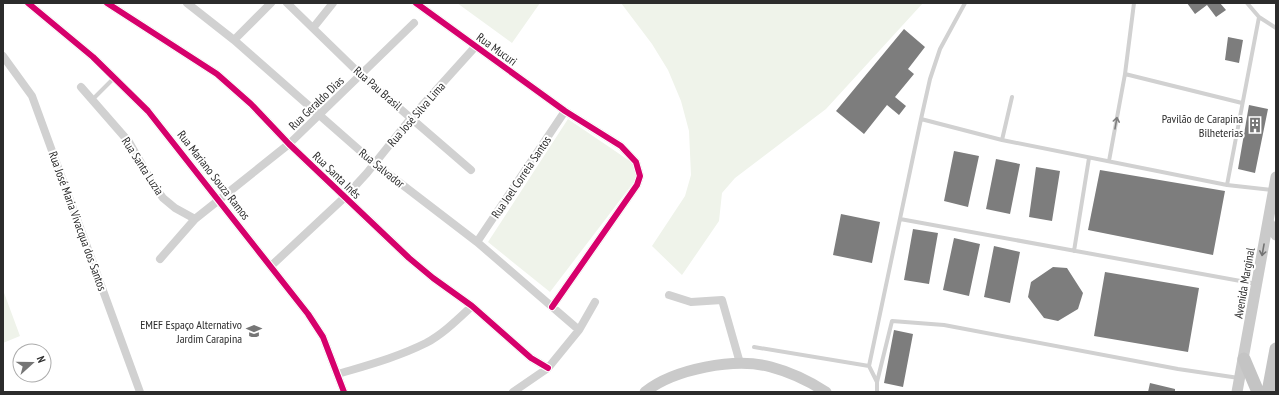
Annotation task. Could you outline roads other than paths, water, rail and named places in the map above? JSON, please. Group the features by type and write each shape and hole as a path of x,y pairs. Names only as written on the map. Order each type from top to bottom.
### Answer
{"main road":[{"path":"1268,392 1276,349"},
{"path":"1244,359 1258,392"}],"street":[{"name":"Rua Mariano Souza Ramos","path":"28,3 61,30 148,111 220,200 308,314 323,337 344,392"},
{"name":"Rua Santa Inês","path":"107,3 217,74 252,104 290,144 409,258 433,278 472,306 531,358 548,368"},
{"name":"Rua Salvador","path":"187,3 234,40 374,163 477,242 579,330"},
{"path":"234,40 271,3"},
{"name":"Rua Pau Brasil","path":"287,3 361,75 471,170"},
{"path":"313,28 333,3"},
{"name":"Rua Mucuri","path":"416,3 565,111 621,146 636,162 640,176 637,185 552,307"},
{"name":"Rua Geraldo Dias","path":"160,259 195,219 290,144 414,23"},
{"name":"Rua José Silva Lima","path":"270,266 345,197 411,118 475,47"},
{"name":"Rua José Maria Vivacqua dos Santos","path":"3,56 32,96 140,392"},
{"name":"Rua Santa Luzia","path":"81,88 129,142 153,184 163,198 175,208 195,219"},
{"name":"Rua Joel Correia Santos","path":"477,242 565,111"},
{"name":"Avenida Marginal","path":"1237,392 1276,177"},
{"path":"1268,221 1276,235"},
{"path":"669,295 691,302 722,300 740,363"},
{"path":"513,392 548,368 579,330 595,302"},
{"path":"338,374 377,362 427,342 444,331 472,306"},
{"path":"644,392 671,377 702,368 740,363 770,366 808,380 826,392"}],"lane":[{"path":"878,382 869,366 930,79 940,49 965,3"},
{"path":"1109,161 1125,74 1134,3"},
{"path":"1247,3 1259,18 1276,28"},
{"path":"1227,185 1259,18"},
{"path":"1125,74 1242,103"},
{"path":"92,100 114,78"},
{"path":"1002,140 1012,97"},
{"path":"921,119 1002,140 1089,158 1227,185 1274,190"},
{"path":"1074,251 1089,158"},
{"path":"900,219 1257,284"},
{"path":"877,392 892,321 944,325 1178,369 1239,378"},
{"path":"754,348 869,366"}],"place":[{"name":"Pavilão de Carapina Bilheterias","path":"1255,125"},
{"name":"EMEF Espaço Alternativo Jardim Carapina","path":"254,331"}]}
